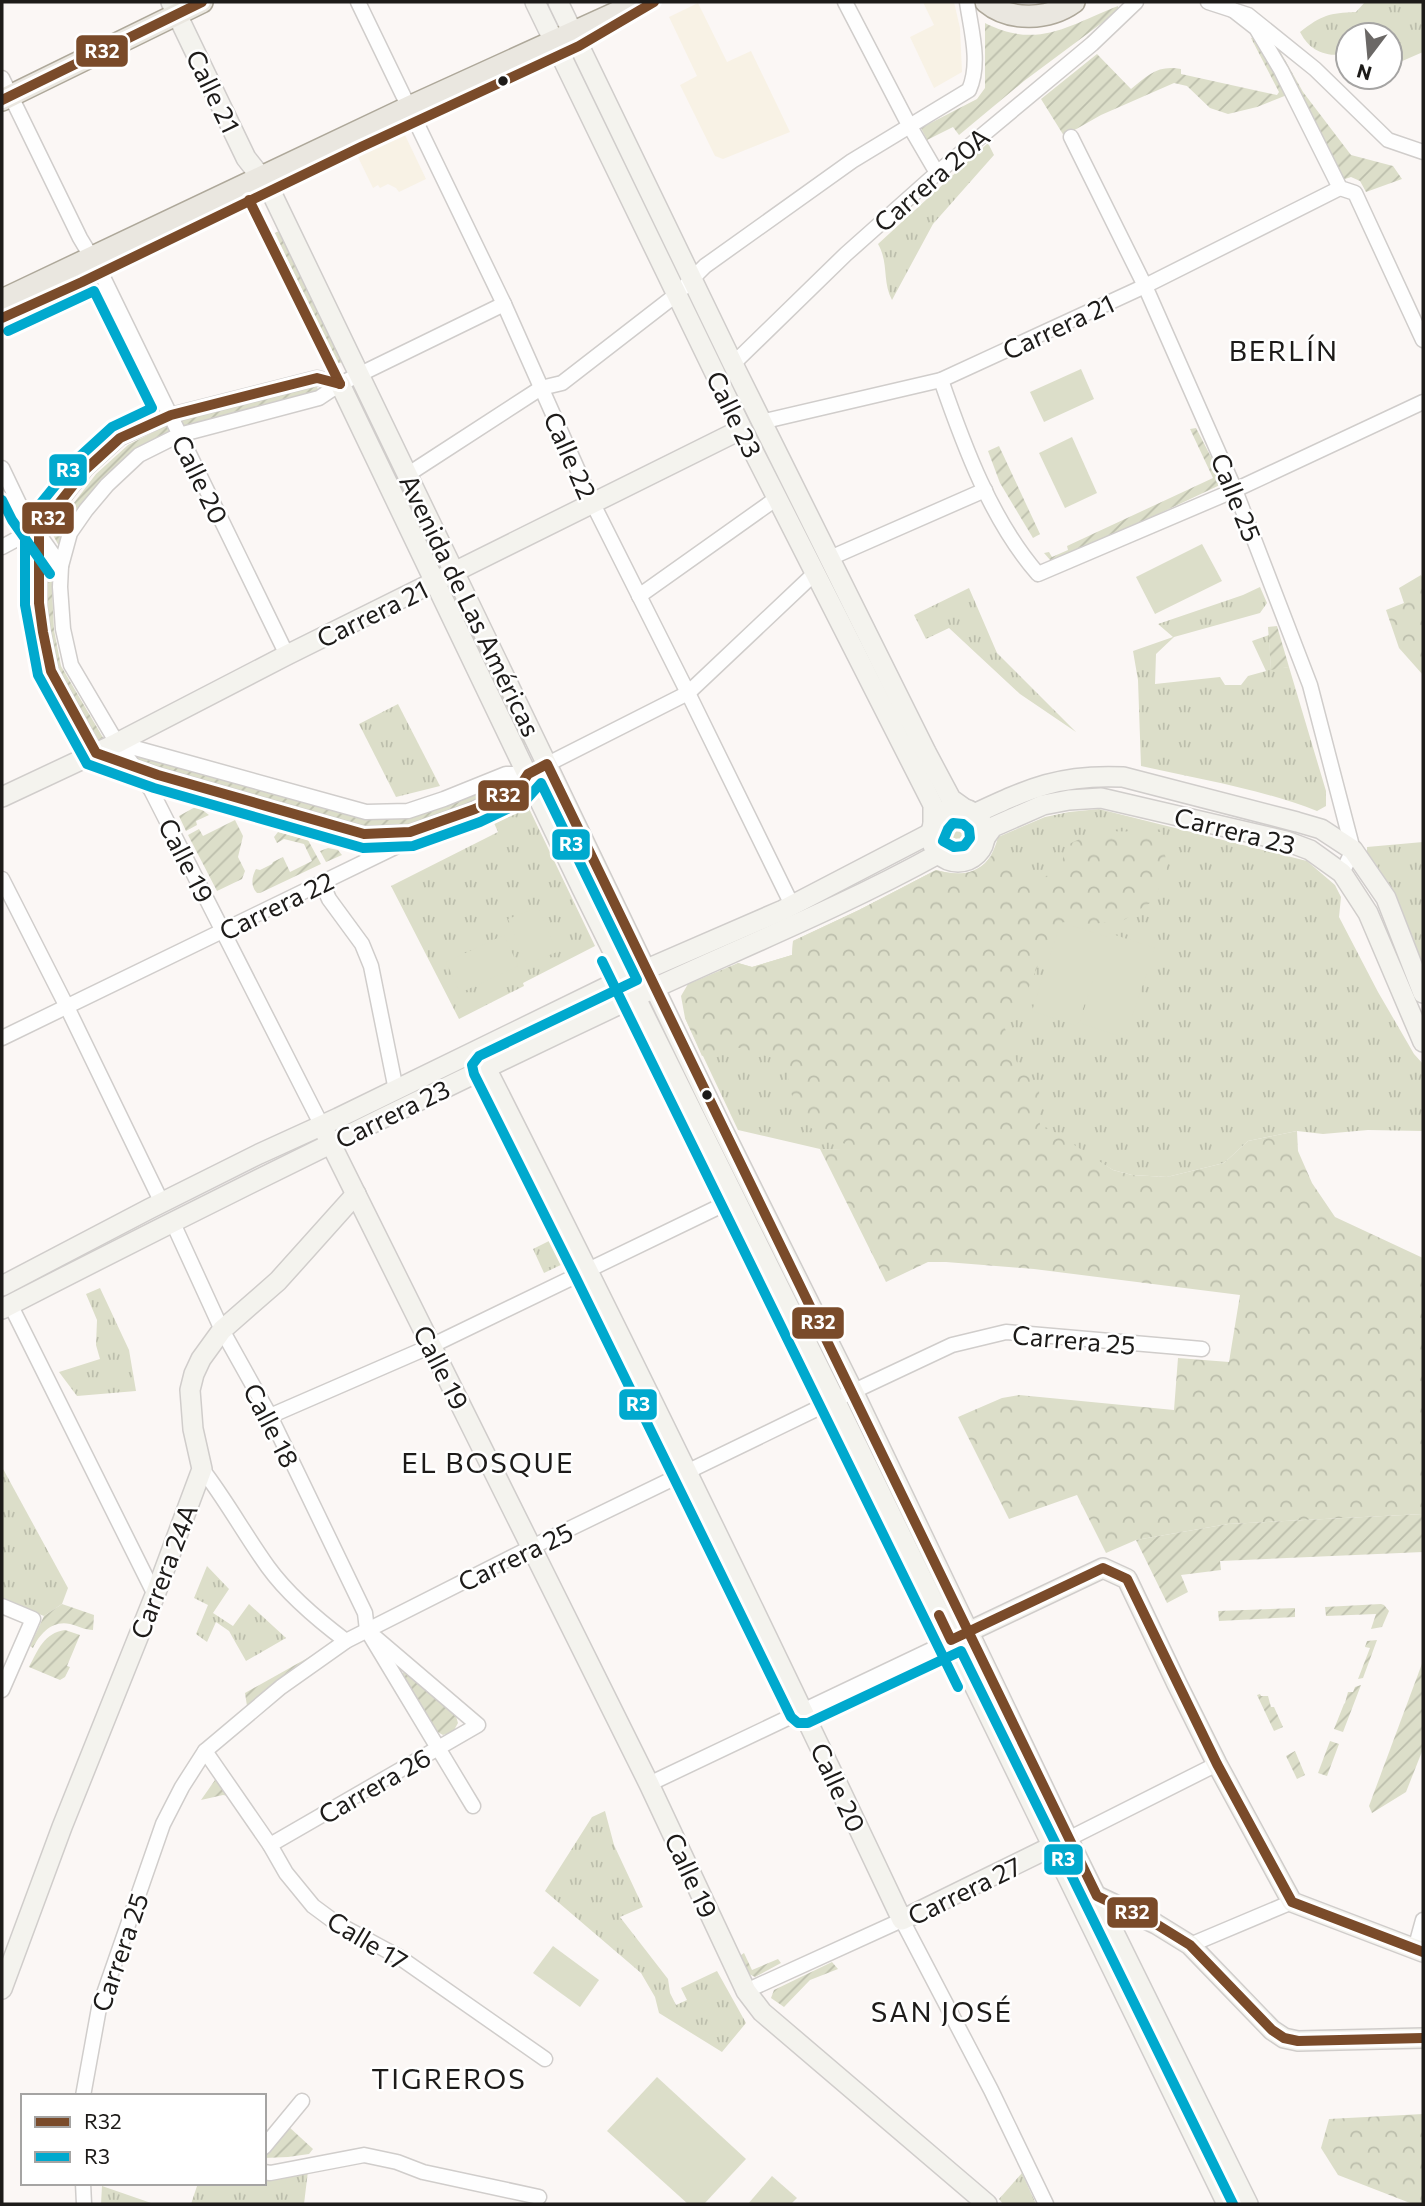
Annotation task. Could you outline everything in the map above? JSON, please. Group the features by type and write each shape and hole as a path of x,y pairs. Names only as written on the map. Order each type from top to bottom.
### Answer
{"main road":[{"path":"5,91 174,8 202,2"},
{"name":"Calle 23","path":"535,2 564,37 692,279 951,799 970,812"},
{"name":"Calle 23","path":"558,2 564,37 677,294 742,429 933,805 932,829"},
{"path":"2,300 409,107 640,2"},
{"path":"986,2 1013,15 1032,16 1052,13 1073,3"},
{"name":"Calle 21","path":"174,8 246,158 261,177"},
{"name":"Avenida de Las Américas","path":"261,177 274,198 720,1124 853,1391 960,1636"},
{"name":"Avenida de Las Américas","path":"340,384 635,997 835,1400 960,1636 1060,1843 1227,2204"},
{"name":"Carrera 21","path":"2,797 117,743 287,655 742,429"},
{"name":"Carrera 23","path":"970,812 1032,788 1065,779 1123,777 1309,825 1353,850 1386,898 1423,993"},
{"name":"Carrera 23","path":"985,838 993,827 1043,805 1101,798 1286,841 1310,850 1342,873 1367,913 1423,1042"},
{"path":"949,810 970,812 983,825 984,844 978,854 967,861 955,862 938,854 934,848 932,829 942,813 949,810"},
{"name":"Carrera 23","path":"6,1307 326,1135 396,1090 626,978 792,905 932,829"},
{"name":"Carrera 23","path":"2,1286 162,1203 486,1068 635,997 791,928 938,854"},
{"name":"Calle 20","path":"486,1068 687,1472 902,1920"},
{"name":"Calle 19","path":"326,1135 649,1783 746,1991 762,2012 987,2204"},
{"name":"Carrera 24A","path":"2,1989 202,1469 193,1429 190,1390 194,1374 222,1329 278,1281 356,1194"},
{"path":"960,1636 1103,1568 1127,1579 1217,1764 1292,1902 1419,1950"},
{"name":"Avenida de Las Américas","path":"1060,1843 1097,1896 1248,2204"},
{"name":"Carrera 27","path":"902,1920 1060,1843"},
{"path":"1097,1896 1156,1924 1191,1945 1272,2030 1284,2038 1298,2041 1423,2038"}],"street":[{"name":"Calle 22","path":"358,2 504,304 592,502 792,905"},
{"path":"845,2 937,173"},
{"path":"407,475 541,388 562,383 677,294 705,267 852,161 969,90 975,59 967,2"},
{"name":"Carrera 20A","path":"733,364 846,254 937,173 1091,44 1136,2"},
{"path":"1208,2 1248,15 1315,69 1388,140 1423,152"},
{"path":"1233,10 1256,28 1340,188 1355,193 1423,340"},
{"name":"Calle 20","path":"5,91 171,415 287,655"},
{"name":"Calle 25","path":"1071,136 1145,286 1235,490 1310,685 1353,850"},
{"name":"Carrera 21","path":"761,422 941,380 1145,286 1340,188"},
{"name":"Calle 19","path":"326,1135 151,790 117,743 71,665 63,629 61,566 70,533 107,485 139,455 179,435 319,398 340,384 504,304"},
{"path":"340,384 317,378 171,415 120,438 94,461 49,516 39,535 39,603 51,671 96,753 135,768 397,846"},
{"path":"941,380 985,490 1021,554 1038,574 1235,490 1423,402"},
{"path":"2,468 23,512 61,566"},
{"path":"831,558 985,490"},
{"path":"639,596 777,498"},
{"path":"2,547 15,540 39,535"},
{"name":"Carrera 22","path":"2,1038 519,788 528,774 688,693 815,573"},
{"path":"117,743 366,812 408,811 506,774 528,774"},
{"path":"364,834 410,832 475,809"},
{"path":"1342,873 1353,850"},
{"path":"2,879 162,1203"},
{"path":"322,883 329,900 362,944 370,966 396,1090"},
{"path":"270,1416 431,1346 736,1199"},
{"name":"Calle 18","path":"172,1220 222,1329 270,1416 365,1613 367,1630 473,1806"},
{"path":"6,1307 155,1595"},
{"name":"Carrera 25","path":"83,2094 99,2008 163,1824 182,1787 205,1751 281,1687 346,1641 532,1547 952,1345 1006,1332 1202,1349"},
{"path":"202,1469 269,1568 296,1599 346,1641"},
{"path":"2,1606 33,1619 2,1690"},
{"name":"Carrera 26","path":"270,1845 478,1725 367,1630"},
{"path":"649,1783 960,1636"},
{"name":"Calle 17","path":"205,1751 293,1881 313,1906 336,1923 399,1957 545,2059"},
{"name":"Carrera 27","path":"1060,1843 1217,1764"},
{"path":"1191,1945 1292,1902"},
{"name":"Calle 20","path":"902,1920 991,2090 1046,2204"},
{"name":"Carrera 27","path":"746,1991 902,1920"},
{"path":"1419,1950 1423,1920"},
{"path":"266,2145 302,2101"},
{"path":"266,2172 364,2155 397,2162 423,2172 539,2196"},
{"path":"83,2185 84,2204"}],"shaded area":[{"path":"923,2 954,2 960,28 962,72 934,88 910,37 934,25"},
{"path":"698,3 727,62 751,51 790,132 723,159 715,156 680,85 697,76 669,17"},
{"path":"404,133 426,179 399,192 388,184 373,188 357,155"}],"green space":[{"path":"1365,2 1423,2 1423,52 1404,60 1404,21 1334,21 1334,55 1314,49 1300,32 1326,16 1356,12"},
{"path":"1118,6 1118,11 1024,81 959,135 953,127 927,140 921,128 977,99 985,88 985,23 1021,34 1053,32"},
{"path":"1254,37 1287,95 1257,107 1228,114 1210,108 1187,86 1174,83 1101,115 1064,136 1041,99 1097,54 1131,89 1154,72 1173,68 1181,69 1181,74 1277,95 1279,92 1251,38"},
{"path":"1270,41 1276,44 1303,92 1351,155 1393,166 1402,179 1366,192 1360,181 1351,177 1342,180"},
{"path":"988,143 994,155 933,224 892,300 878,244"},
{"path":"281,230 345,361 337,364 275,233"},
{"path":"1081,369 1094,399 1044,422 1030,392"},
{"path":"316,383 319,393 182,429 178,421"},
{"path":"364,401 440,559 434,562 357,403"},
{"path":"167,425 171,433 134,452 60,548 53,535 54,529 96,474 128,445"},
{"path":"1196,428 1223,480 1222,484 1066,560 1051,561 1044,553 1049,552 1052,557 1068,550 1067,546 1213,478 1190,429"},
{"path":"1072,437 1097,493 1065,508 1039,453"},
{"path":"999,446 1040,534 1033,538 1000,483 988,451"},
{"path":"1202,544 1222,581 1155,614 1136,577"},
{"path":"49,566 53,571 54,630 61,666 105,741 100,743 55,658 48,619"},
{"path":"1421,575 1423,675 1399,648 1386,610 1404,603 1399,588"},
{"path":"1260,587 1267,603 1260,613 1174,637 1156,654 1155,684 1220,677 1225,685 1241,685 1248,676 1266,671 1252,641 1269,635 1271,669 1289,667 1326,791 1326,806 1317,811 1252,791 1141,766 1138,680 1133,651 1173,637 1158,624"},
{"path":"969,588 997,653 1076,732 1020,694 949,628 926,639 914,615"},
{"path":"459,597 529,743 522,746 451,601"},
{"path":"1277,626 1289,667 1271,670 1268,627"},
{"path":"398,704 440,786 396,797 359,724"},
{"path":"137,755 365,820 409,818 507,778 511,786 409,826 365,828 135,763"},
{"path":"550,787 632,957 625,960 543,790"},
{"path":"200,794 355,840 370,842 371,847 369,850 356,847 198,800"},
{"path":"524,798 595,946 459,1019 391,886 498,832 490,814"},
{"path":"197,806 209,815 196,821 197,825 186,831 179,816"},
{"path":"1099,809 1307,861 1335,885 1341,897 1339,917 1378,992 1414,1054 1423,1064 1423,1131 1368,1130 1323,1134 1297,1131 1248,1141 1224,1163 1167,1177 1132,1175 1113,1170 1089,1156 927,1154 820,1149 738,1130 685,1018 738,963 752,967 792,955 793,941 936,870 958,874 976,870 989,858 998,837 1045,817"},
{"path":"958,818 970,823 975,835 970,847 958,852 946,847 941,835 946,823"},
{"path":"235,820 243,836 238,857 245,871 242,879 217,891 188,835 199,829 203,836"},
{"path":"1096,831 1162,832 1167,869 1153,901 1124,920 1093,924 1061,922 1047,944 1026,994 1002,1020 1019,1068 1039,1086 1040,1126 1048,1128 1113,1170 1132,1175 1167,1177 1224,1163 1248,1141 1297,1131 1298,1151 1312,1183 1335,1217 1423,1258 1423,1514 1228,1524 1136,1540 1106,1553 1077,1495 1009,1519 958,1417 1002,1398 1019,1395 1174,1410 1178,1358 1229,1362 1240,1295 1034,1269 946,1262 928,1262 886,1282 820,1149 861,1150 815,1131 802,1117 793,1100 786,1062 733,1046 702,1056 685,1018 681,996 688,984 738,963 752,967 792,955 793,941 936,870 968,872 981,867 993,854 1019,877 1036,882 1060,868 1067,845"},
{"path":"278,832 308,840 321,864 257,893 252,881 256,869 260,870 283,857 290,872 312,861 304,844 284,839 277,843 274,837"},
{"path":"1423,842 1423,966 1402,915 1367,859 1367,847"},
{"path":"328,848 338,850 342,855 326,862 320,851"},
{"path":"538,907 557,952 527,964 508,919"},
{"path":"1061,922 1107,937 1109,933 1155,948 1125,1038 1080,1023 1095,974 1077,1026 1032,1011"},
{"path":"504,935 518,966 460,993 446,962"},
{"path":"555,1238 567,1262 544,1273 533,1249"},
{"path":"100,1288 129,1350 136,1391 77,1396 59,1372 100,1359 96,1345 97,1320 86,1294"},
{"path":"2,1467 68,1588 62,1604 44,1616 2,1599"},
{"path":"1423,1514 1423,1552 1220,1561 1221,1570 1181,1575 1188,1592 1167,1603 1136,1540 1228,1524"},
{"path":"207,1566 229,1589 213,1613 233,1626 249,1604 286,1638 246,1661 229,1631 216,1622 207,1642 196,1634 208,1605 194,1598"},
{"path":"62,1604 94,1615 93,1630 58,1624 43,1633 33,1648 30,1646 44,1616"},
{"path":"1381,1604 1389,1611 1382,1627 1371,1629 1376,1614 1326,1616 1325,1607"},
{"path":"1295,1608 1295,1617 1219,1621 1218,1611"},
{"path":"65,1630 80,1635 65,1677 60,1680 29,1667 47,1639"},
{"path":"1377,1640 1363,1678 1358,1679 1370,1648 1365,1647 1367,1641"},
{"path":"311,1656 313,1659 247,1706 245,1693"},
{"path":"1423,1661 1423,1749 1406,1792 1372,1813 1369,1806"},
{"path":"404,1672 455,1713 458,1723 453,1732 443,1735 434,1730 400,1676"},
{"path":"1361,1685 1343,1732 1334,1729 1348,1692 1353,1692 1355,1687"},
{"path":"1257,1695 1268,1696 1283,1727 1274,1731"},
{"path":"1330,1741 1339,1744 1327,1776 1318,1773"},
{"path":"1295,1751 1305,1775 1297,1779 1286,1756"},
{"path":"223,1779 233,1797 223,1795 201,1800 215,1780"},
{"path":"605,1811 614,1845 643,1907 620,1917 668,1979 670,1993 676,2005 687,2000 681,1988 717,1971 746,2023 722,2052 659,2013 655,1997 641,1973 545,1891 592,1817"},
{"path":"553,1946 599,1980 580,2007 533,1973"},
{"path":"744,1953 752,1970 778,1959 781,1963 755,1977 749,1974 740,1956"},
{"path":"832,1962 838,1969 810,1980 784,2007 771,1998 774,1990"},
{"path":"657,2077 746,2159 704,2204 688,2204 607,2131"},
{"path":"1423,2114 1423,2204 1410,2203 1338,2175 1321,2148 1329,2119"},
{"path":"288,2126 313,2149 309,2154 266,2158 266,2149"},
{"path":"308,2171 304,2204 191,2204 197,2185 266,2185 266,2176"},
{"path":"1022,2173 1036,2204 1003,2204 999,2199"},
{"path":"772,2176 797,2198 791,2204 748,2204"},
{"path":"102,2186 154,2204 101,2204"}],"transit line":[{"name":"R32","path":"2,100 202,2"},
{"name":"R32","path":"2,318 579,46 654,2"},
{"name":"R32","path":"249,200 340,384"},
{"name":"R3","path":"8,331 94,291 152,408 112,427 77,459 37,508 25,532 25,605 38,675 87,764 154,788 363,848 413,846 480,822 526,800 541,783 637,980 479,1056 472,1065 474,1074 791,1717 798,1723 808,1723 961,1651 1233,2204"},
{"name":"R32","path":"340,384 317,378 171,415 120,438 86,469 49,516 39,535 39,603 43,632 51,671 96,753 158,775 364,834 410,832 475,809 519,788 528,774 547,764 1097,1896 1156,1924 1190,1945 1272,2030 1284,2038 1298,2041 1423,2038"},
{"name":"R3","path":"2,500 12,520 50,574"},
{"name":"R3","path":"953,823 963,824 969,829 970,838 964,846 954,847 943,841 953,823"},
{"name":"R3","path":"602,961 958,1687"},
{"name":"R32","path":"939,1615 951,1640 1103,1568 1127,1579 1217,1764 1292,1902 1423,1952"}],"district":[{"name":"BERLÍN","path":"1284,350"},
{"name":"EL BOSQUE","path":"488,1462"},
{"name":"SAN JOSÉ","path":"942,2011"},
{"name":"TIGREROS","path":"449,2078"}]}
